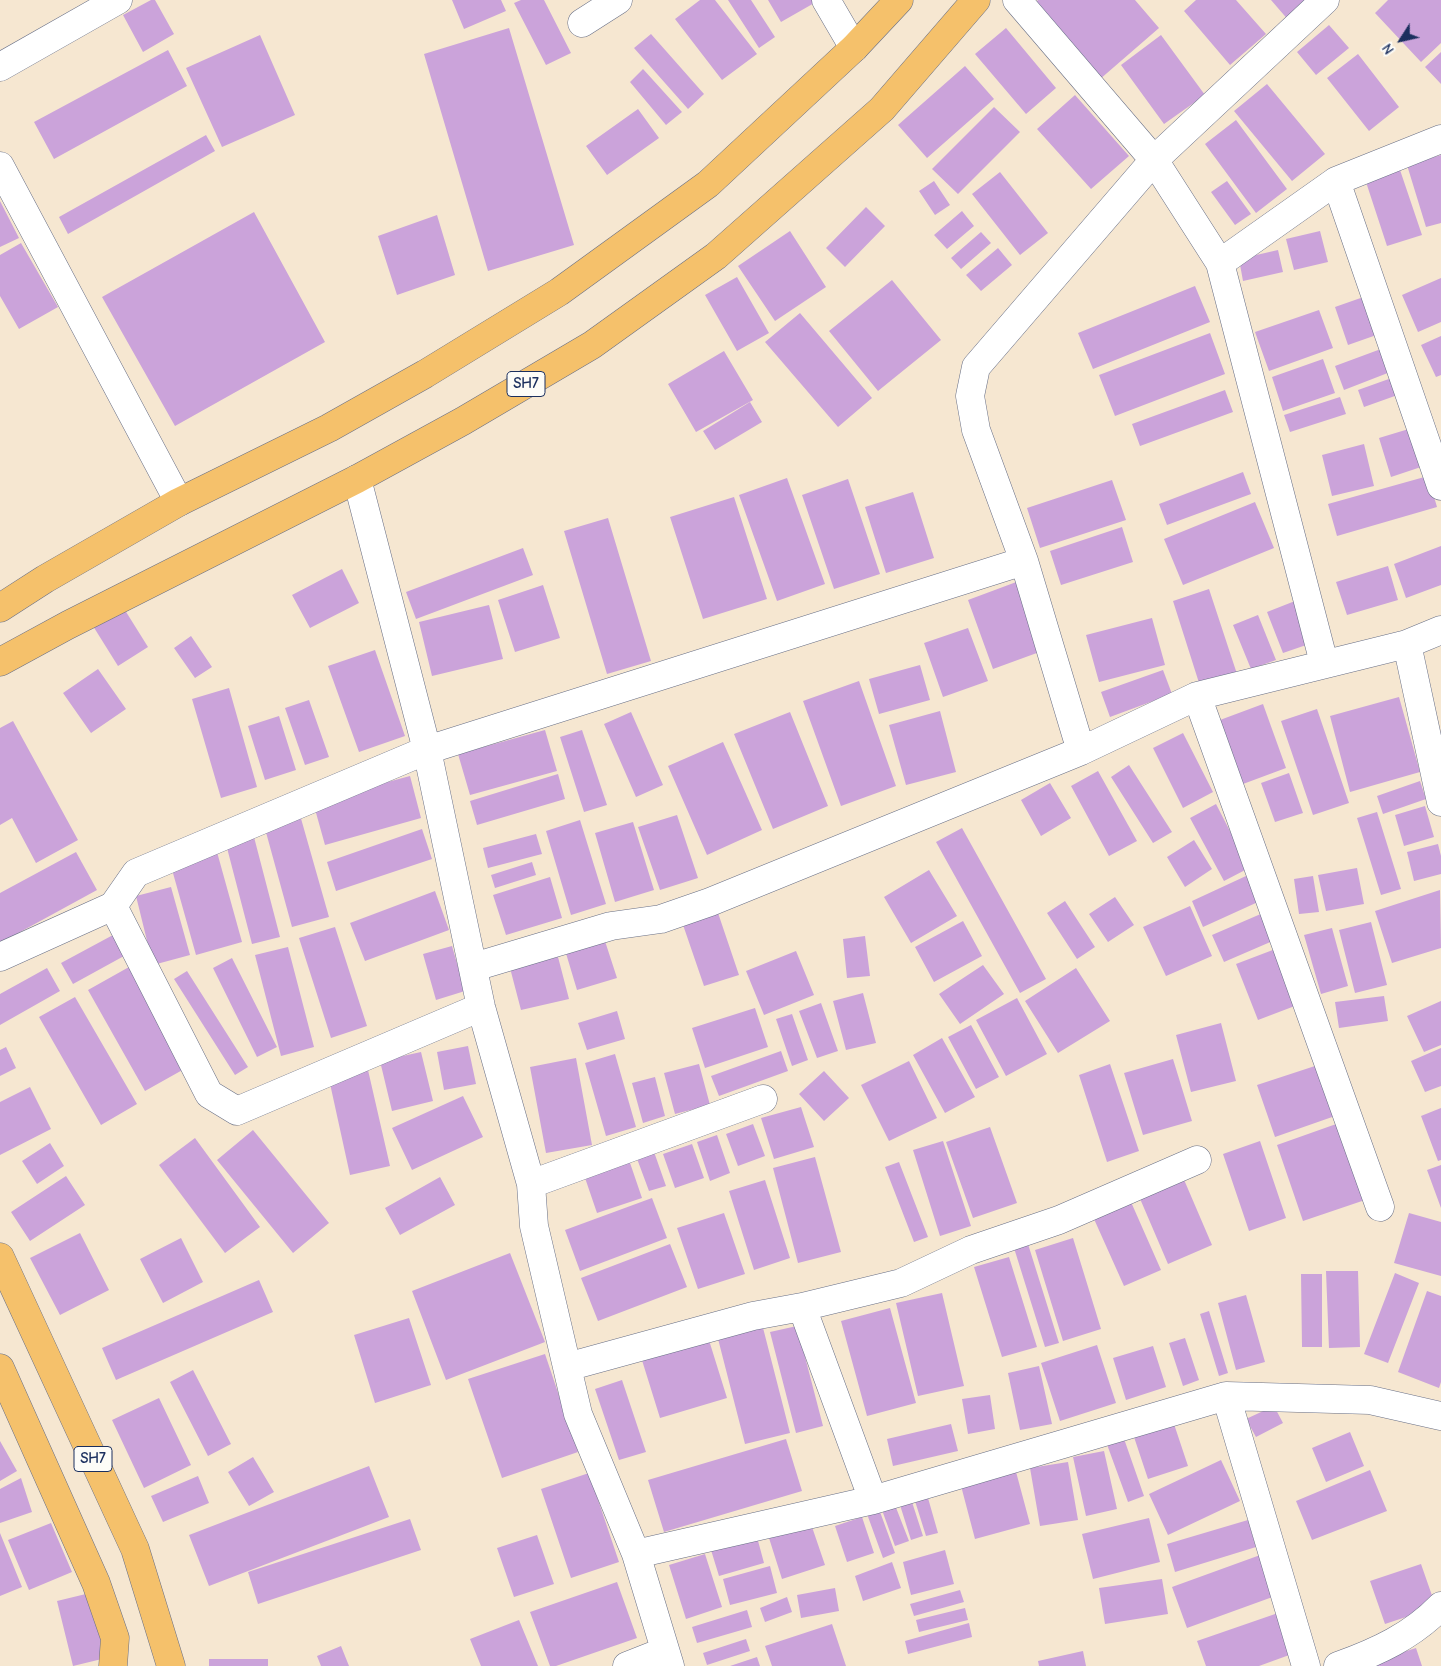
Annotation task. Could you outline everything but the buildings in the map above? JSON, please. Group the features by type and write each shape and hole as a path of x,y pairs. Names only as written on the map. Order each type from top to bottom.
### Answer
{"main road":[{"path":"0,608 45,579 179,502 329,428 425,374 559,292 708,184 854,48 899,0"},
{"name":"SH7","path":"0,662 68,625 357,479 463,421 592,345 716,256 882,109 976,0"},
{"name":"SH7","path":"0,1257 135,1550 171,1666"},
{"name":"SH7","path":"0,1368 96,1584 114,1638 113,1666"}],"street":[{"path":"0,67 118,0"},
{"path":"582,24 618,0"},
{"path":"826,0 854,48"},
{"path":"1017,0 1154,160 1220,263 1324,663"},
{"path":"1081,751 1024,561 976,430 970,396 976,367 1154,160 1325,0"},
{"path":"1220,263 1336,181 1441,140"},
{"path":"0,166 179,502"},
{"path":"1336,181 1441,486"},
{"path":"357,479 427,750 481,1007 531,1184 534,1226 578,1414 636,1554 668,1659 627,1666"},
{"path":"0,957 113,906 136,873 427,750 1024,561"},
{"path":"474,967 611,926 661,919 702,905 1081,751 1197,696 1324,663 1407,644 1441,630"},
{"path":"1407,644 1441,802"},
{"path":"1197,696 1380,1207"},
{"path":"113,906 209,1094 237,1111 481,1007"},
{"path":"531,1184 763,1099"},
{"path":"567,1367 753,1316 901,1282 971,1250 1059,1220 1197,1160"},
{"path":"802,1306 873,1500"},
{"path":"636,1554 873,1500 1226,1396 1370,1400 1441,1416"},
{"path":"1226,1396 1306,1666"},
{"path":"1338,1666 1377,1652 1423,1625 1441,1606"}]}
